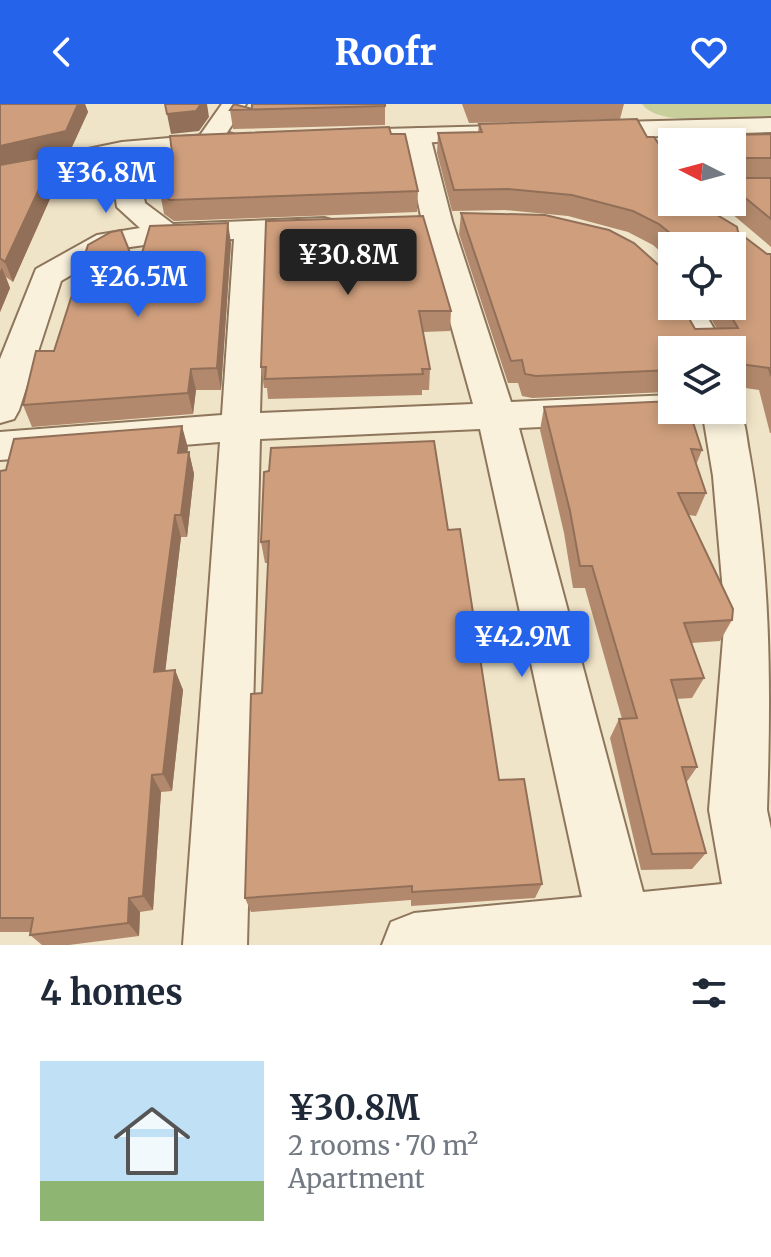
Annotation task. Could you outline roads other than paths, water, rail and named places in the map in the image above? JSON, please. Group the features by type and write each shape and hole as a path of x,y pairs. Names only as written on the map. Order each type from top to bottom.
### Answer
{"street":[{"path":"209,141 234,104"},
{"path":"631,104 658,145"},
{"path":"555,132 771,125"},
{"path":"321,138 524,133"},
{"path":"417,136 437,222 496,416 622,935"},
{"path":"0,175 122,150 209,141 257,140"},
{"path":"122,150 131,207 166,233"},
{"path":"0,410 47,276 108,241 166,233 359,225"},
{"path":"215,945 250,230"},
{"path":"0,446 240,427 658,409"},
{"path":"414,945 622,935 765,921 738,810 749,615 734,476 724,424"}]}
